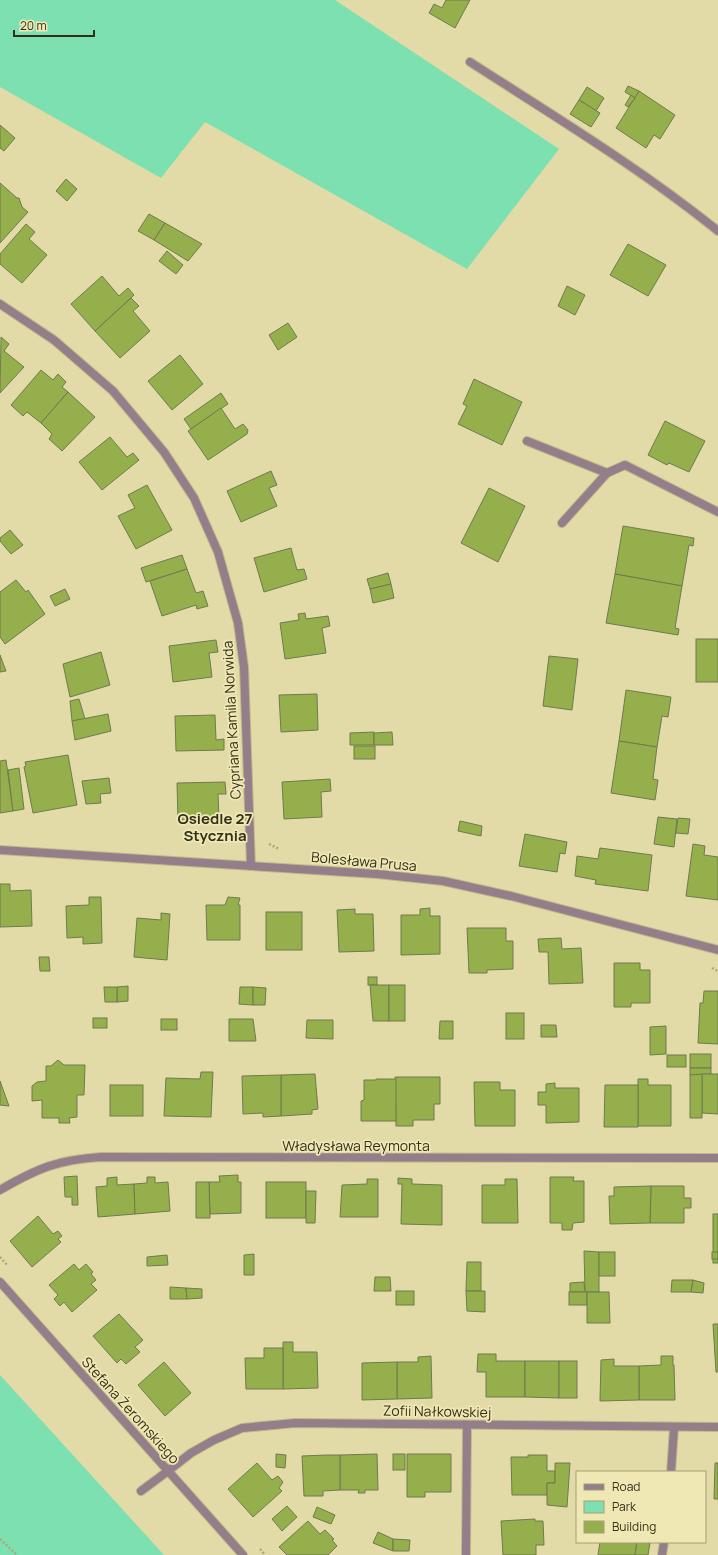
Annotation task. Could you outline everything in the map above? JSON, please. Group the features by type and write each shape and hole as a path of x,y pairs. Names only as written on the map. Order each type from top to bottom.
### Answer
{"street":[{"path":"470,62 601,146 684,204 718,231"},
{"name":"Cypriana Kamila Norwida","path":"0,304 54,340 113,391 164,452 194,498 218,552 238,624 244,667 251,866"},
{"path":"527,442 607,473"},
{"path":"562,523 607,473 625,465 718,512"},
{"name":"Bolesława Prusa","path":"0,850 377,874 443,881 512,896 718,950"},
{"name":"Władysława Reymonta","path":"0,1190 27,1174 43,1167 62,1162 101,1157 718,1158"},
{"name":"Stefana Żeromskiego","path":"0,1282 243,1555"},
{"name":"Zofii Nałkowskiej","path":"141,1490 191,1453 214,1440 242,1428 295,1423 674,1428 718,1427"},
{"path":"466,1555 467,1425"},
{"path":"671,1471 674,1428"},
{"path":"662,1555 664,1543"}],"path":[{"path":"268,837 269,844 283,850"},
{"path":"710,968 718,971"},
{"path":"0,1539 17,1555"}],"green space":[{"path":"0,0 335,0 559,149 467,269 205,122 161,178 0,87"},
{"path":"0,1375 164,1555 0,1555"}],"building":[{"path":"446,0 470,0 455,28 429,13 434,4 442,8"},
{"path":"628,86 639,91 635,98 625,92"},
{"path":"587,87 604,98 596,111 579,100"},
{"path":"639,91 675,115 660,139 654,135 646,148 616,128"},
{"path":"631,95 635,98 628,107 625,105"},
{"path":"579,100 600,113 591,127 570,114"},
{"path":"0,125 15,138 4,151 0,148"},
{"path":"66,179 77,189 67,201 56,191"},
{"path":"0,183 17,198 19,198 22,207 28,212 0,243"},
{"path":"149,214 165,223 154,240 138,231"},
{"path":"165,223 202,244 188,261 154,240"},
{"path":"26,224 35,232 29,239 47,255 22,283 0,264 0,254"},
{"path":"628,244 666,265 648,296 610,275"},
{"path":"167,251 183,265 176,274 159,261"},
{"path":"102,276 119,296 128,288 134,295 95,331 71,304"},
{"path":"567,286 585,295 575,315 558,306"},
{"path":"131,298 139,306 133,311 150,331 120,358 95,331"},
{"path":"288,323 297,337 278,350 269,335"},
{"path":"1,337 9,344 4,351 24,367 0,393"},
{"path":"180,355 203,384 172,410 148,381"},
{"path":"41,370 53,380 58,374 66,382 62,387 68,392 41,423 27,412 23,416 11,405"},
{"path":"474,379 522,402 502,445 458,424 467,406 463,404"},
{"path":"68,392 95,417 62,451 49,439 52,434 41,423"},
{"path":"221,393 228,404 191,429 184,419"},
{"path":"221,408 235,429 243,424 248,430 247,434 208,460 188,431"},
{"path":"665,421 705,441 689,472 669,463 667,465 648,455"},
{"path":"110,437 127,457 133,453 139,460 102,490 79,462"},
{"path":"271,471 277,485 269,488 277,506 241,522 227,491"},
{"path":"147,485 172,530 136,549 118,516 135,508 128,495"},
{"path":"489,488 525,506 498,562 461,543"},
{"path":"623,526 694,538 693,546 689,545 682,586 615,574"},
{"path":"10,530 23,545 11,554 0,541 0,538"},
{"path":"291,548 297,570 304,569 307,579 264,592 254,558"},
{"path":"182,555 187,569 146,582 141,568"},
{"path":"187,569 196,593 203,591 208,606 197,609 196,605 162,616 150,581"},
{"path":"388,573 391,584 370,589 367,579"},
{"path":"615,574 682,586 675,628 679,629 678,635 606,623"},
{"path":"16,580 26,592 28,590 45,614 5,644 0,637 0,592"},
{"path":"391,584 394,598 373,603 370,589"},
{"path":"65,589 70,599 55,606 50,596"},
{"path":"305,613 306,619 328,616 330,626 322,628 326,653 285,659 280,623 299,620 298,614"},
{"path":"696,639 718,639 718,682 696,682"},
{"path":"216,640 218,652 209,653 212,677 173,682 169,646"},
{"path":"101,652 110,685 70,697 63,664"},
{"path":"0,655 6,671 0,672"},
{"path":"549,656 578,659 572,710 543,706"},
{"path":"626,690 671,697 668,717 662,716 657,747 619,741"},
{"path":"317,694 318,730 281,732 279,695"},
{"path":"79,699 85,719 72,721 70,701"},
{"path":"108,714 111,731 75,740 72,721"},
{"path":"215,715 216,740 224,739 224,750 176,751 175,716"},
{"path":"374,732 374,745 350,745 350,733"},
{"path":"392,732 393,745 374,745 374,733"},
{"path":"619,741 657,747 653,779 658,780 655,800 611,793"},
{"path":"354,746 375,746 375,759 354,759"},
{"path":"68,755 77,805 33,813 24,767 26,766 25,762"},
{"path":"6,760 13,811 0,813 0,761"},
{"path":"19,768 24,809 13,811 8,770"},
{"path":"109,778 111,793 100,794 101,803 86,804 82,781"},
{"path":"330,779 331,791 321,792 322,817 284,819 282,782"},
{"path":"225,782 226,794 218,794 219,819 178,820 177,783"},
{"path":"658,817 677,819 674,847 654,844"},
{"path":"678,818 690,819 688,834 676,833"},
{"path":"460,821 482,826 481,836 458,831"},
{"path":"525,834 567,842 565,854 560,853 557,872 519,866"},
{"path":"693,844 705,846 704,855 718,857 718,900 686,896"},
{"path":"600,848 652,855 648,891 595,884 596,880 575,876 577,856 598,859"},
{"path":"0,884 10,884 10,891 31,890 32,926 0,927"},
{"path":"89,897 101,897 102,943 83,944 83,937 67,938 66,906 89,905"},
{"path":"228,897 240,898 238,905 240,905 240,940 207,940 206,905 225,905"},
{"path":"430,908 430,916 440,916 440,954 401,955 401,915 420,915 420,909"},
{"path":"355,909 355,914 373,914 374,951 339,952 337,910"},
{"path":"266,912 302,912 302,950 266,950"},
{"path":"161,913 170,914 167,960 134,957 137,918 161,920"},
{"path":"467,928 506,928 506,941 513,941 513,969 487,970 487,973 469,973"},
{"path":"561,938 562,949 581,948 583,983 549,984 548,952 539,952 538,939"},
{"path":"39,957 49,957 50,971 40,971"},
{"path":"614,963 640,963 640,970 650,970 650,1003 631,1003 631,1007 614,1007"},
{"path":"368,977 377,977 377,985 368,985"},
{"path":"370,985 389,985 389,1021 373,1021"},
{"path":"389,985 405,985 405,1021 389,1021"},
{"path":"128,986 128,1001 117,1002 117,987"},
{"path":"104,987 117,987 117,1002 105,1002"},
{"path":"240,987 253,987 253,1005 239,1004"},
{"path":"253,987 266,988 265,1005 253,1005"},
{"path":"704,991 718,991 718,1044 698,1043 700,1003 703,1003"},
{"path":"506,1013 524,1013 524,1039 506,1039"},
{"path":"93,1018 107,1018 107,1028 93,1028"},
{"path":"161,1019 177,1019 177,1030 161,1030"},
{"path":"229,1019 253,1019 256,1041 229,1041"},
{"path":"307,1020 333,1020 333,1039 306,1038"},
{"path":"440,1021 453,1021 453,1039 439,1039"},
{"path":"541,1025 556,1025 557,1037 541,1037"},
{"path":"666,1026 666,1054 650,1055 650,1027"},
{"path":"690,1054 711,1054 711,1068 690,1068"},
{"path":"667,1055 686,1055 686,1067 667,1067"},
{"path":"58,1060 64,1065 85,1065 84,1095 77,1095 77,1117 69,1118 70,1123 59,1123 59,1118 42,1118 42,1100 32,1101 32,1086 37,1082 46,1081 46,1066 51,1066"},
{"path":"690,1068 711,1068 711,1074 690,1075"},
{"path":"201,1072 213,1072 211,1117 164,1116 166,1078 200,1079"},
{"path":"315,1074 318,1109 312,1110 312,1114 281,1116 281,1075"},
{"path":"702,1074 718,1074 718,1114 702,1113"},
{"path":"702,1074 702,1118 690,1118 690,1075"},
{"path":"281,1075 281,1116 263,1117 263,1113 243,1114 242,1076"},
{"path":"395,1077 440,1077 440,1104 434,1104 434,1120 413,1120 413,1126 396,1126"},
{"path":"396,1079 396,1121 361,1121 361,1101 364,1100 364,1080"},
{"path":"638,1079 648,1079 648,1085 671,1085 671,1126 638,1126"},
{"path":"0,1081 9,1106 0,1105"},
{"path":"474,1082 500,1082 500,1090 515,1090 515,1126 475,1126"},
{"path":"555,1083 555,1088 579,1088 579,1122 546,1123 546,1105 538,1105 538,1092 546,1092 546,1084"},
{"path":"110,1085 143,1085 143,1116 110,1116"},
{"path":"605,1085 638,1085 638,1127 604,1127"},
{"path":"238,1175 238,1182 241,1182 241,1213 210,1214 209,1182 220,1182 219,1176"},
{"path":"77,1176 78,1205 72,1205 72,1197 65,1197 64,1177"},
{"path":"117,1177 117,1185 134,1184 135,1214 98,1217 96,1187 107,1186 107,1178"},
{"path":"147,1177 155,1177 155,1183 168,1182 170,1211 135,1214 134,1184 147,1183"},
{"path":"550,1177 574,1177 573,1181 584,1181 584,1222 573,1223 572,1230 562,1230 562,1223 550,1223"},
{"path":"398,1178 412,1179 412,1184 442,1185 442,1225 401,1224 402,1184 398,1184"},
{"path":"367,1179 378,1179 378,1217 340,1217 342,1185 367,1184"},
{"path":"505,1179 517,1179 518,1223 482,1223 482,1185 505,1185"},
{"path":"196,1182 209,1182 210,1218 196,1218"},
{"path":"266,1182 306,1182 306,1218 266,1218"},
{"path":"651,1186 684,1186 684,1198 691,1198 691,1208 684,1208 684,1223 650,1223"},
{"path":"651,1186 650,1223 610,1224 609,1196 614,1196 614,1187"},
{"path":"306,1191 316,1191 315,1223 306,1223"},
{"path":"713,1214 718,1214 718,1263 713,1263"},
{"path":"38,1216 53,1234 58,1231 62,1236 58,1239 61,1242 32,1267 10,1241"},
{"path":"584,1251 599,1252 599,1292 585,1292"},
{"path":"599,1252 615,1252 615,1276 599,1276"},
{"path":"712,1252 718,1252 718,1259 712,1259"},
{"path":"254,1254 254,1275 244,1275 244,1255"},
{"path":"167,1255 168,1265 147,1266 147,1257"},
{"path":"467,1262 481,1262 481,1291 466,1291"},
{"path":"74,1264 79,1270 86,1264 93,1272 91,1274 96,1280 91,1284 97,1290 72,1312 64,1302 60,1306 54,1299 58,1295 49,1285"},
{"path":"375,1277 390,1277 391,1291 374,1291"},
{"path":"672,1280 693,1280 691,1292 671,1292"},
{"path":"693,1280 704,1283 703,1293 691,1292"},
{"path":"584,1282 585,1292 570,1292 570,1283"},
{"path":"170,1287 186,1288 187,1299 170,1299"},
{"path":"186,1288 202,1289 202,1298 187,1299"},
{"path":"396,1291 414,1291 414,1305 396,1305"},
{"path":"466,1291 485,1291 485,1312 467,1311"},
{"path":"569,1292 587,1292 587,1305 569,1305"},
{"path":"587,1292 609,1292 610,1323 587,1323"},
{"path":"119,1314 143,1340 135,1347 140,1352 126,1364 121,1359 117,1363 93,1336"},
{"path":"713,1324 718,1324 718,1372 716,1372"},
{"path":"283,1342 293,1342 293,1352 317,1352 318,1388 283,1389"},
{"path":"264,1348 283,1348 283,1389 246,1389 245,1358 264,1358"},
{"path":"478,1354 496,1354 496,1361 525,1361 525,1397 486,1397 486,1372 477,1372"},
{"path":"431,1356 432,1398 397,1399 397,1362 418,1362 418,1357"},
{"path":"661,1356 673,1356 675,1400 639,1400 639,1366 661,1365"},
{"path":"614,1359 614,1366 639,1366 639,1400 600,1401 601,1360"},
{"path":"525,1361 559,1361 559,1398 525,1397"},
{"path":"559,1361 577,1361 577,1398 559,1398"},
{"path":"164,1362 191,1393 165,1416 138,1385"},
{"path":"397,1362 397,1399 362,1400 362,1363"},
{"path":"276,1454 286,1455 285,1468 276,1467"},
{"path":"377,1454 378,1490 365,1490 365,1493 358,1493 359,1490 340,1490 340,1455"},
{"path":"393,1454 405,1454 405,1470 393,1470"},
{"path":"407,1454 451,1454 451,1492 425,1492 425,1497 407,1497"},
{"path":"340,1455 340,1490 323,1491 323,1496 304,1496 302,1456"},
{"path":"528,1455 547,1455 547,1471 555,1471 555,1483 547,1483 547,1495 512,1495 511,1457 528,1457"},
{"path":"257,1463 272,1480 278,1476 283,1482 279,1488 282,1491 253,1517 228,1489"},
{"path":"555,1463 570,1463 567,1507 547,1505 547,1483 555,1483"},
{"path":"715,1463 718,1463 718,1499 714,1499"},
{"path":"287,1506 297,1517 282,1531 272,1519"},
{"path":"317,1507 335,1515 331,1524 313,1517"},
{"path":"535,1519 535,1521 543,1521 544,1545 536,1545 536,1555 503,1555 501,1521"},
{"path":"308,1521 320,1534 325,1530 334,1539 332,1540 337,1546 328,1555 287,1555 279,1547"},
{"path":"378,1532 393,1539 393,1551 373,1543"},
{"path":"393,1539 410,1540 409,1551 393,1551"},
{"path":"600,1543 637,1543 635,1555 598,1555"},
{"path":"637,1543 650,1543 648,1555 635,1555"}],"district":[{"name":"Osiedle 27 Stycznia","path":"215,826"}]}
